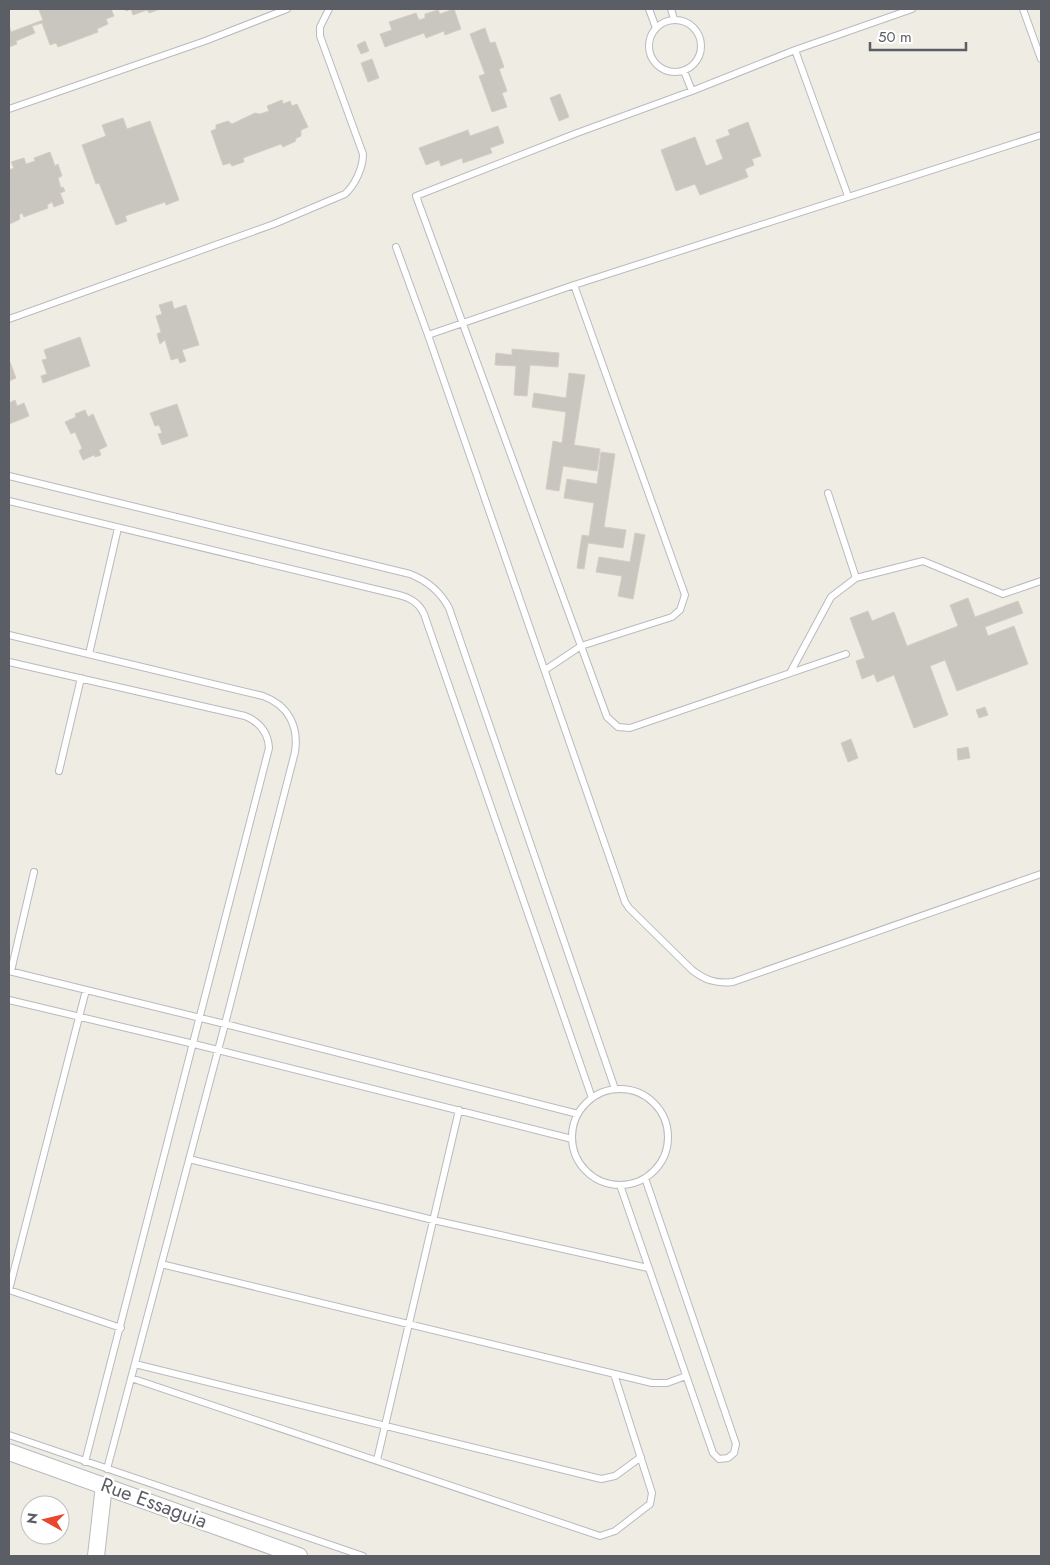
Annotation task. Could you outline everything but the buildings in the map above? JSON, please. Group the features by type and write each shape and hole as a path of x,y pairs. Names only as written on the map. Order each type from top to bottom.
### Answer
{"street":[{"name":"Rue Essaguia","path":"9,1452 105,1477 299,1556"},
{"path":"96,1556 105,1477"}],"lane":[{"path":"9,109 205,41 287,9"},
{"path":"9,318 274,224 341,197 349,191 362,165 363,154 320,36 320,27 329,9"},
{"path":"649,9 656,28"},
{"path":"670,9 674,19"},
{"path":"846,654 630,728 618,727 607,718 416,196 795,50 912,9"},
{"path":"1023,9 1041,59"},
{"path":"674,19 690,24 695,28 700,36 702,45 701,54 692,66 684,71 671,72 663,69 652,57 649,48 650,39 656,28 666,21 674,19"},
{"path":"795,50 848,196"},
{"path":"684,71 692,91"},
{"path":"428,335 574,285 1041,135"},
{"path":"396,247 625,902 692,970 707,980 732,982 1041,874"},
{"path":"545,670 580,646 672,617 683,605 685,595 574,285"},
{"path":"9,476 410,574 420,577 436,589 449,608 615,1089"},
{"path":"828,493 856,578"},
{"path":"9,502 406,597 413,600 422,609 592,1098"},
{"path":"89,654 118,528"},
{"path":"790,673 831,597 856,578 923,561 1003,594 1041,581"},
{"path":"9,636 263,696 283,707 295,727 296,735 295,752 225,1024 105,1477"},
{"path":"9,662 245,716 258,723 266,734 270,748 85,1462"},
{"path":"59,771 81,678"},
{"path":"34,872 10,971 578,1114"},
{"path":"86,990 9,1290 121,1328"},
{"path":"9,1000 194,1044 572,1139"},
{"path":"615,1089 625,1089 642,1094 656,1106 665,1122 667,1131 666,1149 658,1166 645,1178 620,1185 602,1182 586,1172 576,1157 572,1139 573,1126 578,1114 592,1098 603,1092 615,1089"},
{"path":"377,1460 460,1110"},
{"path":"189,1159 433,1220 648,1268"},
{"path":"620,1185 713,1453 719,1458 728,1458 734,1453 736,1444 645,1178"},
{"path":"162,1264 614,1374 660,1383 686,1376"},
{"path":"135,1364 601,1479 615,1476 641,1457"},
{"path":"131,1378 600,1536 615,1531 650,1504 652,1489 614,1374"},
{"path":"9,1435 85,1462 105,1477 363,1556"}]}
